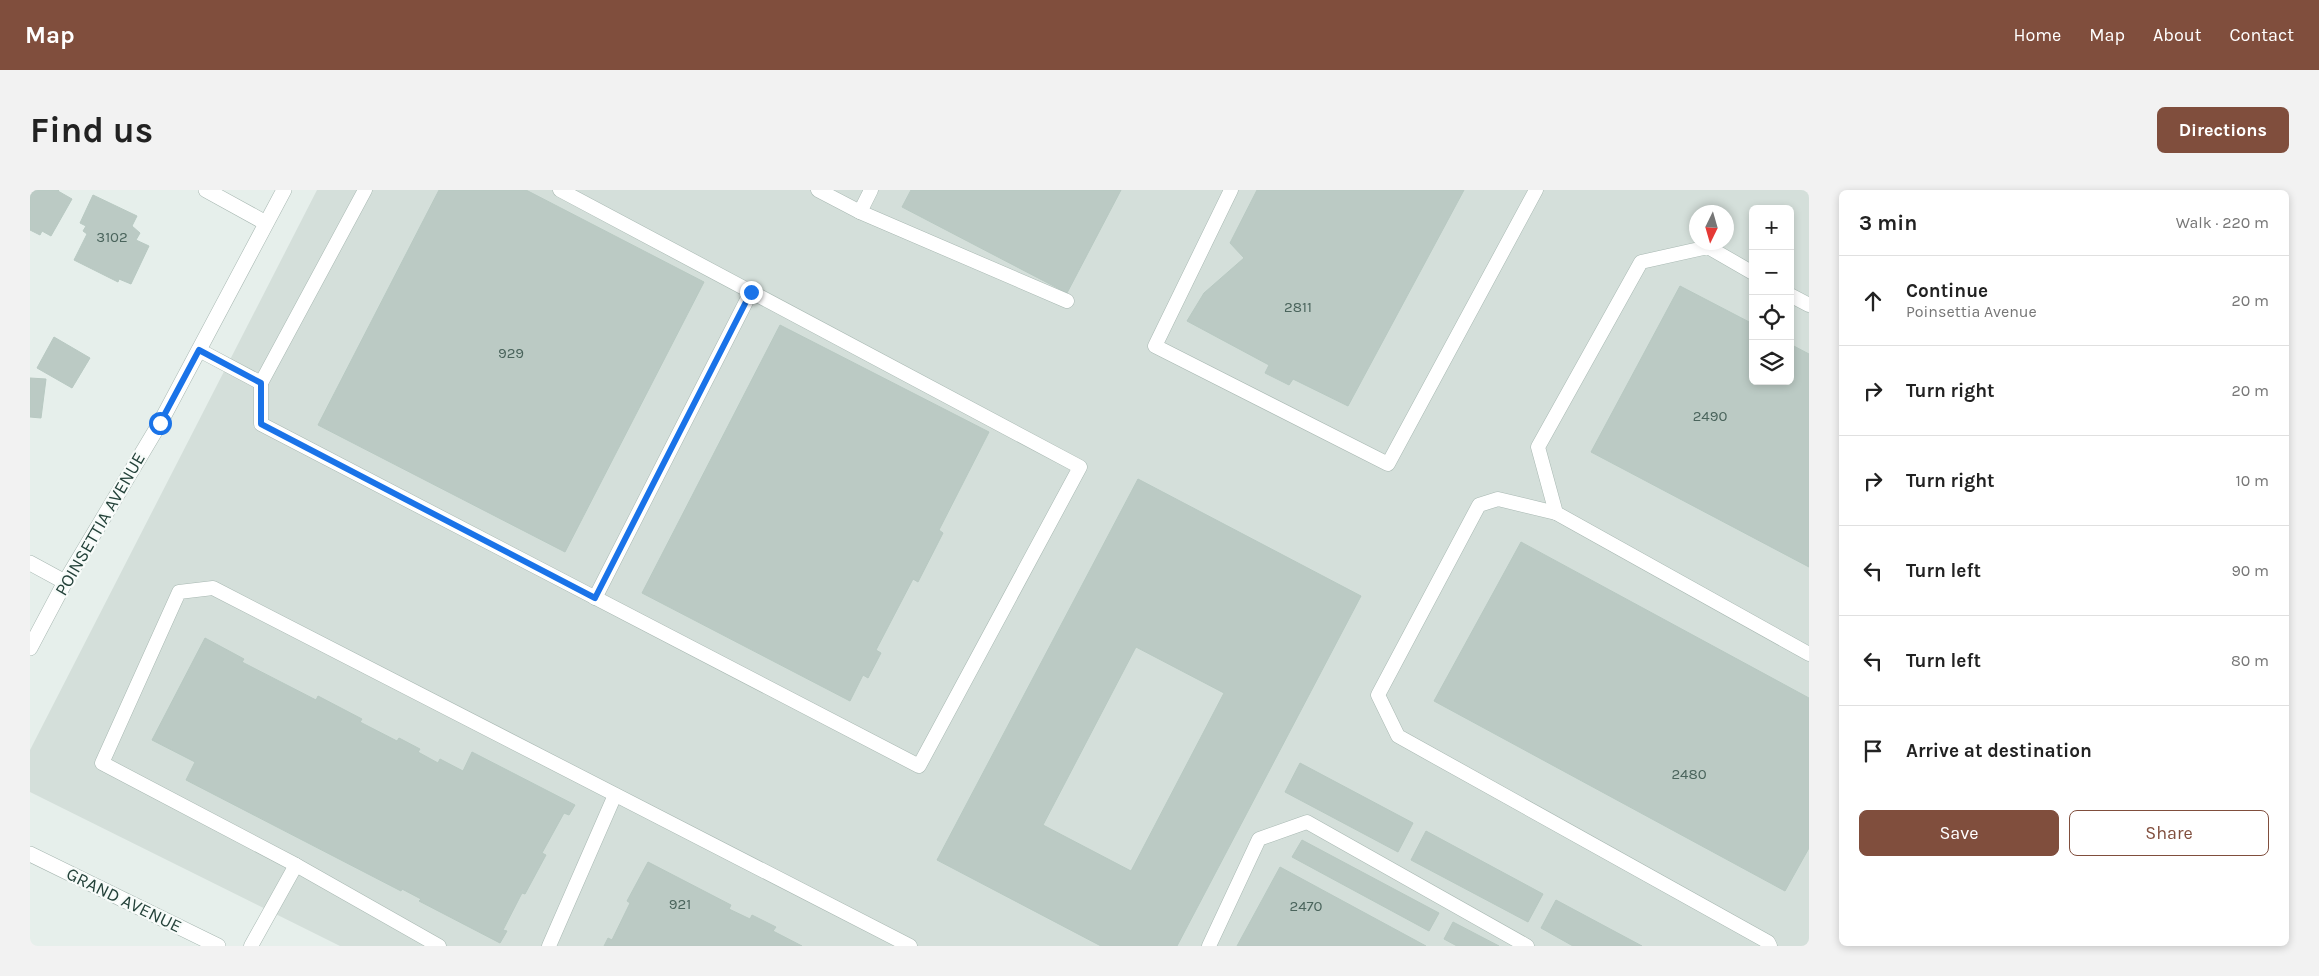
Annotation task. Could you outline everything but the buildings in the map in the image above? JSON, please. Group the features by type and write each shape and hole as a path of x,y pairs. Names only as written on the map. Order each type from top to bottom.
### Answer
{"street":[{"path":"206,190 266,223"},
{"name":"POINSETTIA AVENUE","path":"30,648 65,582 160,423 284,190"},
{"path":"30,563 65,582"},
{"name":"GRAND AVENUE","path":"30,854 218,946"}],"lane":[{"path":"366,190 261,383 261,424 919,766 1080,467 560,190"},
{"path":"818,190 860,212 1067,301"},
{"path":"860,212 871,190"},
{"path":"1231,190 1154,346 1388,464 1536,190"},
{"path":"1556,513 1538,447 1641,262 1708,247 1749,271"},
{"path":"595,598 751,292"},
{"path":"1794,297 1809,305"},
{"path":"199,350 261,383"},
{"path":"1770,946 1759,938 1398,736 1378,695 1479,505 1498,499 1556,513 1809,654"},
{"path":"439,946 296,865 102,764 180,592 213,588 910,946"},
{"path":"549,946 614,794"},
{"path":"1209,946 1259,839 1307,822 1527,946"},
{"path":"251,946 296,865"}],"shaded area":[{"path":"317,190 1809,190 1809,946 340,946 30,792 30,750"}],"route":[{"path":"160,423 199,350 261,383 261,424 595,598 751,292"}]}
